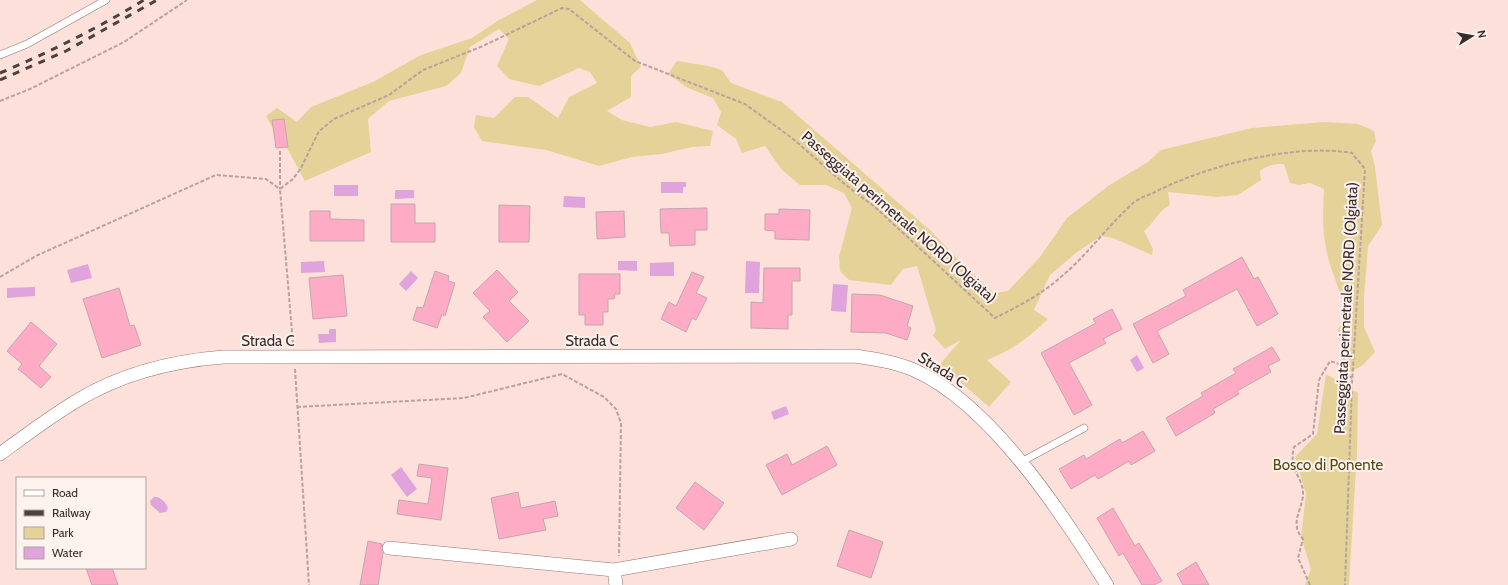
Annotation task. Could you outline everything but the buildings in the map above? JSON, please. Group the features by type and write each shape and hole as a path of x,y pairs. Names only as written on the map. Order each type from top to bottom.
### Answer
{"street":[{"name":"Strada C","path":"0,454 78,400 99,389 149,370 200,359 223,357 855,356 876,359 911,369 947,389 983,420 1021,462 1087,553 1107,585"},
{"path":"389,548 614,570 791,539"},
{"path":"614,570 616,585"}],"lane":[{"path":"0,56 27,44 106,0"},
{"path":"1021,462 1084,428"}],"path":[{"path":"0,101 30,89 124,42 187,0"},
{"name":"Passeggiata perimetrale NORD (Olgiata)","path":"280,189 292,179 301,168 319,131 334,119 389,95 422,70 483,46 562,8 569,9 635,61 745,104 786,134 875,208 995,318 1027,302 1062,276 1133,203 1175,181 1242,161 1275,155 1334,150 1352,153 1365,169 1353,378 1345,585"},
{"path":"280,151 280,189 294,358 309,585"},
{"path":"0,277 38,254 216,175 266,179 280,189"},
{"path":"1310,585 1305,569 1298,558 1303,539 1298,534 1296,515 1300,510 1303,494 1302,486 1293,466 1292,454 1294,446 1313,434 1319,380 1330,361 1340,364 1348,376 1353,378"},
{"path":"297,407 464,398 562,374 604,397 616,409 621,423 619,557 614,570"}],"green space":[{"path":"537,0 580,0 630,43 641,67 631,76 631,97 607,111 622,120 650,127 676,122 713,131 710,146 692,147 662,154 632,157 599,166 546,150 482,141 474,127 476,115 494,118 515,97 528,97 558,118 569,97 597,83 590,72 579,68 539,86 509,79 497,66 509,39 499,29 470,47 461,73 446,86 389,101 368,119 371,152 305,181 283,141 272,127 266,116 277,108 297,122 311,107 373,82 421,55 472,38 499,20"},
{"path":"677,61 709,66 722,70 731,83 782,102 931,231 963,265 994,293 1008,291 1040,257 1067,218 1108,186 1148,162 1161,150 1252,128 1325,122 1358,124 1374,131 1376,141 1371,151 1375,167 1382,225 1368,246 1364,298 1364,327 1375,352 1363,365 1351,372 1346,369 1342,359 1338,329 1347,318 1343,300 1330,266 1326,248 1323,226 1324,189 1310,183 1299,185 1290,183 1284,164 1274,165 1268,166 1260,171 1261,180 1238,195 1217,197 1168,192 1170,205 1159,214 1144,231 1153,249 1152,255 1113,238 1101,236 1076,253 1050,275 1034,310 1048,319 1020,343 987,360 1011,382 989,407 940,364 961,340 945,349 933,336 936,330 917,266 903,269 891,285 849,280 840,271 839,257 852,208 844,193 826,185 800,185 782,170 765,146 742,153 736,139 717,125 721,112 713,98 688,88 668,74"},
{"name":"Bosco di Ponente","path":"1326,374 1358,393 1357,453 1349,585 1305,585 1311,569 1301,537 1306,494 1295,457 1317,434"}],"water":[{"path":"661,182 686,182 686,187 683,187 683,193 661,193"},
{"path":"334,185 358,185 358,196 334,196"},
{"path":"395,190 414,190 414,198 395,199"},
{"path":"564,196 585,197 585,208 563,207"},
{"path":"324,261 325,272 301,273 301,262"},
{"path":"618,261 637,261 637,271 618,270"},
{"path":"746,261 760,262 759,293 745,293"},
{"path":"674,262 674,276 650,276 650,263"},
{"path":"88,264 92,278 71,283 67,270"},
{"path":"411,271 418,278 406,291 399,284"},
{"path":"833,284 848,285 846,312 831,311"},
{"path":"35,287 35,296 7,298 7,288"},
{"path":"329,329 336,329 336,342 319,343 318,334 329,334"},
{"path":"1137,355 1144,368 1137,372 1130,360"},
{"path":"786,406 789,414 774,420 771,412"},
{"path":"401,467 417,489 407,497 391,475"},
{"path":"154,497 161,498 166,504 168,508 166,512 160,513 151,505 150,501"}],"railway":[{"path":"0,73 74,39 144,0"},
{"path":"0,80 66,51 157,0"}]}
